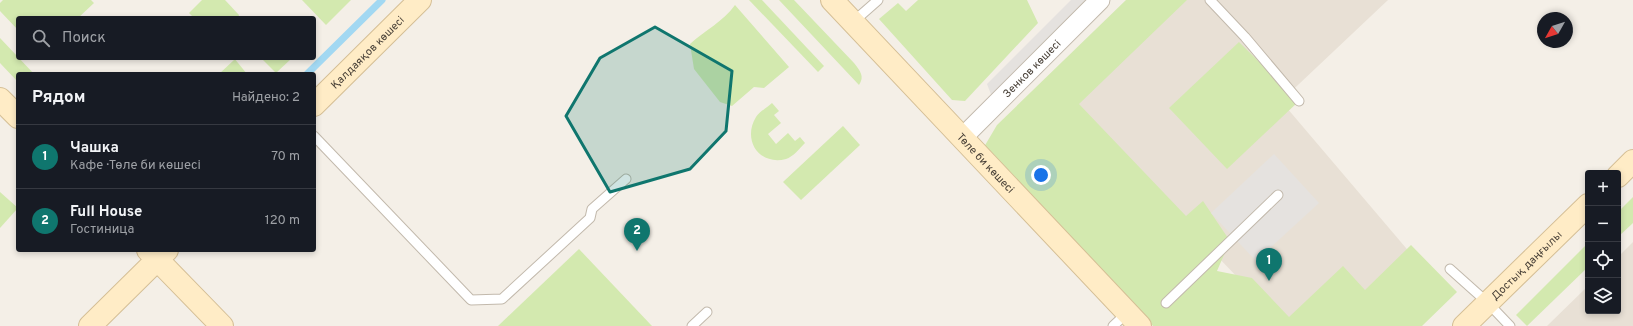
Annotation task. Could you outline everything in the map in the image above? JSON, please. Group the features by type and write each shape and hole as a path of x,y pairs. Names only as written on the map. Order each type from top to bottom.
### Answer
{"main road":[{"name":"Қалдаяқов көшесі","path":"316,103 420,0"},
{"name":"Төле би көшесі","path":"832,0 963,137 1127,322"},
{"path":"0,99 16,115"},
{"path":"1621,173 1633,161"},
{"name":"Достық даңғылы","path":"1464,326 1587,206"},
{"path":"90,326 158,253 222,326"}],"street":[{"name":"Зенков көшесі","path":"963,137 1100,0"}],"lane":[{"path":"853,22 878,0"},
{"path":"1210,0 1245,37 1299,101"},
{"path":"316,138 471,300 502,299 590,218 592,209 626,179"},
{"path":"1166,303 1278,195"},
{"path":"1450,270 1488,303 1510,326"},
{"path":"692,326 707,312"}],"highlighted area":[{"path":"655,27 732,71 726,131 690,169 610,192 566,116 600,58"}],"shaded area":[{"path":"1071,0 1091,0 995,105 987,84"},
{"path":"1162,0 1388,0 1281,101 1423,268 1284,326 1062,94"},
{"path":"1274,154 1319,203 1256,261 1211,213"},
{"path":"1633,242 1633,326 1547,326 1585,289 1585,314 1621,314 1621,254"}],"green space":[{"path":"3,0 91,0 94,3 80,16 16,16 16,28 0,11 0,3"},
{"path":"202,0 225,0 239,15 192,16 189,13"},
{"path":"302,0 351,0 326,25"},
{"path":"749,0 762,0 824,66 818,72"},
{"path":"779,0 794,0 854,63 862,76 859,85"},
{"path":"918,0 1027,0 1038,23 965,101 952,100 879,19 898,3 906,11"},
{"path":"1126,0 1187,0 1079,104 1186,216 1203,201 1230,241 1217,271 1252,278 1289,317 1343,266 1365,290 1411,245 1457,292 1422,326 1153,326 984,147 997,125"},
{"path":"735,5 789,67 764,88 754,87 732,106 720,102 694,69 690,44 725,16"},
{"path":"0,38 16,55 16,60 21,60 32,72 16,72 16,80 0,63"},
{"path":"1239,42 1299,101 1227,169 1169,108"},
{"path":"236,60 245,72 221,72"},
{"path":"263,60 290,60 277,72 275,72"},
{"path":"772,103 779,111 774,115 781,123 768,134 776,144 788,133 795,141 800,137 805,143 794,154 786,159 768,159 761,155 752,142 752,126 756,117"},
{"path":"843,126 860,145 801,200 783,182"},
{"path":"0,192 16,206 16,210 0,228"},
{"path":"1633,197 1633,223 1621,234 1621,209"},
{"path":"1585,246 1585,270 1527,326 1516,315"},
{"path":"579,249 652,326 498,326"}],"waterway":[{"path":"309,72 382,0"}],"place":[{"name":"Full House","path":"637,251"},
{"name":"Чашка","path":"1269,281"}]}
